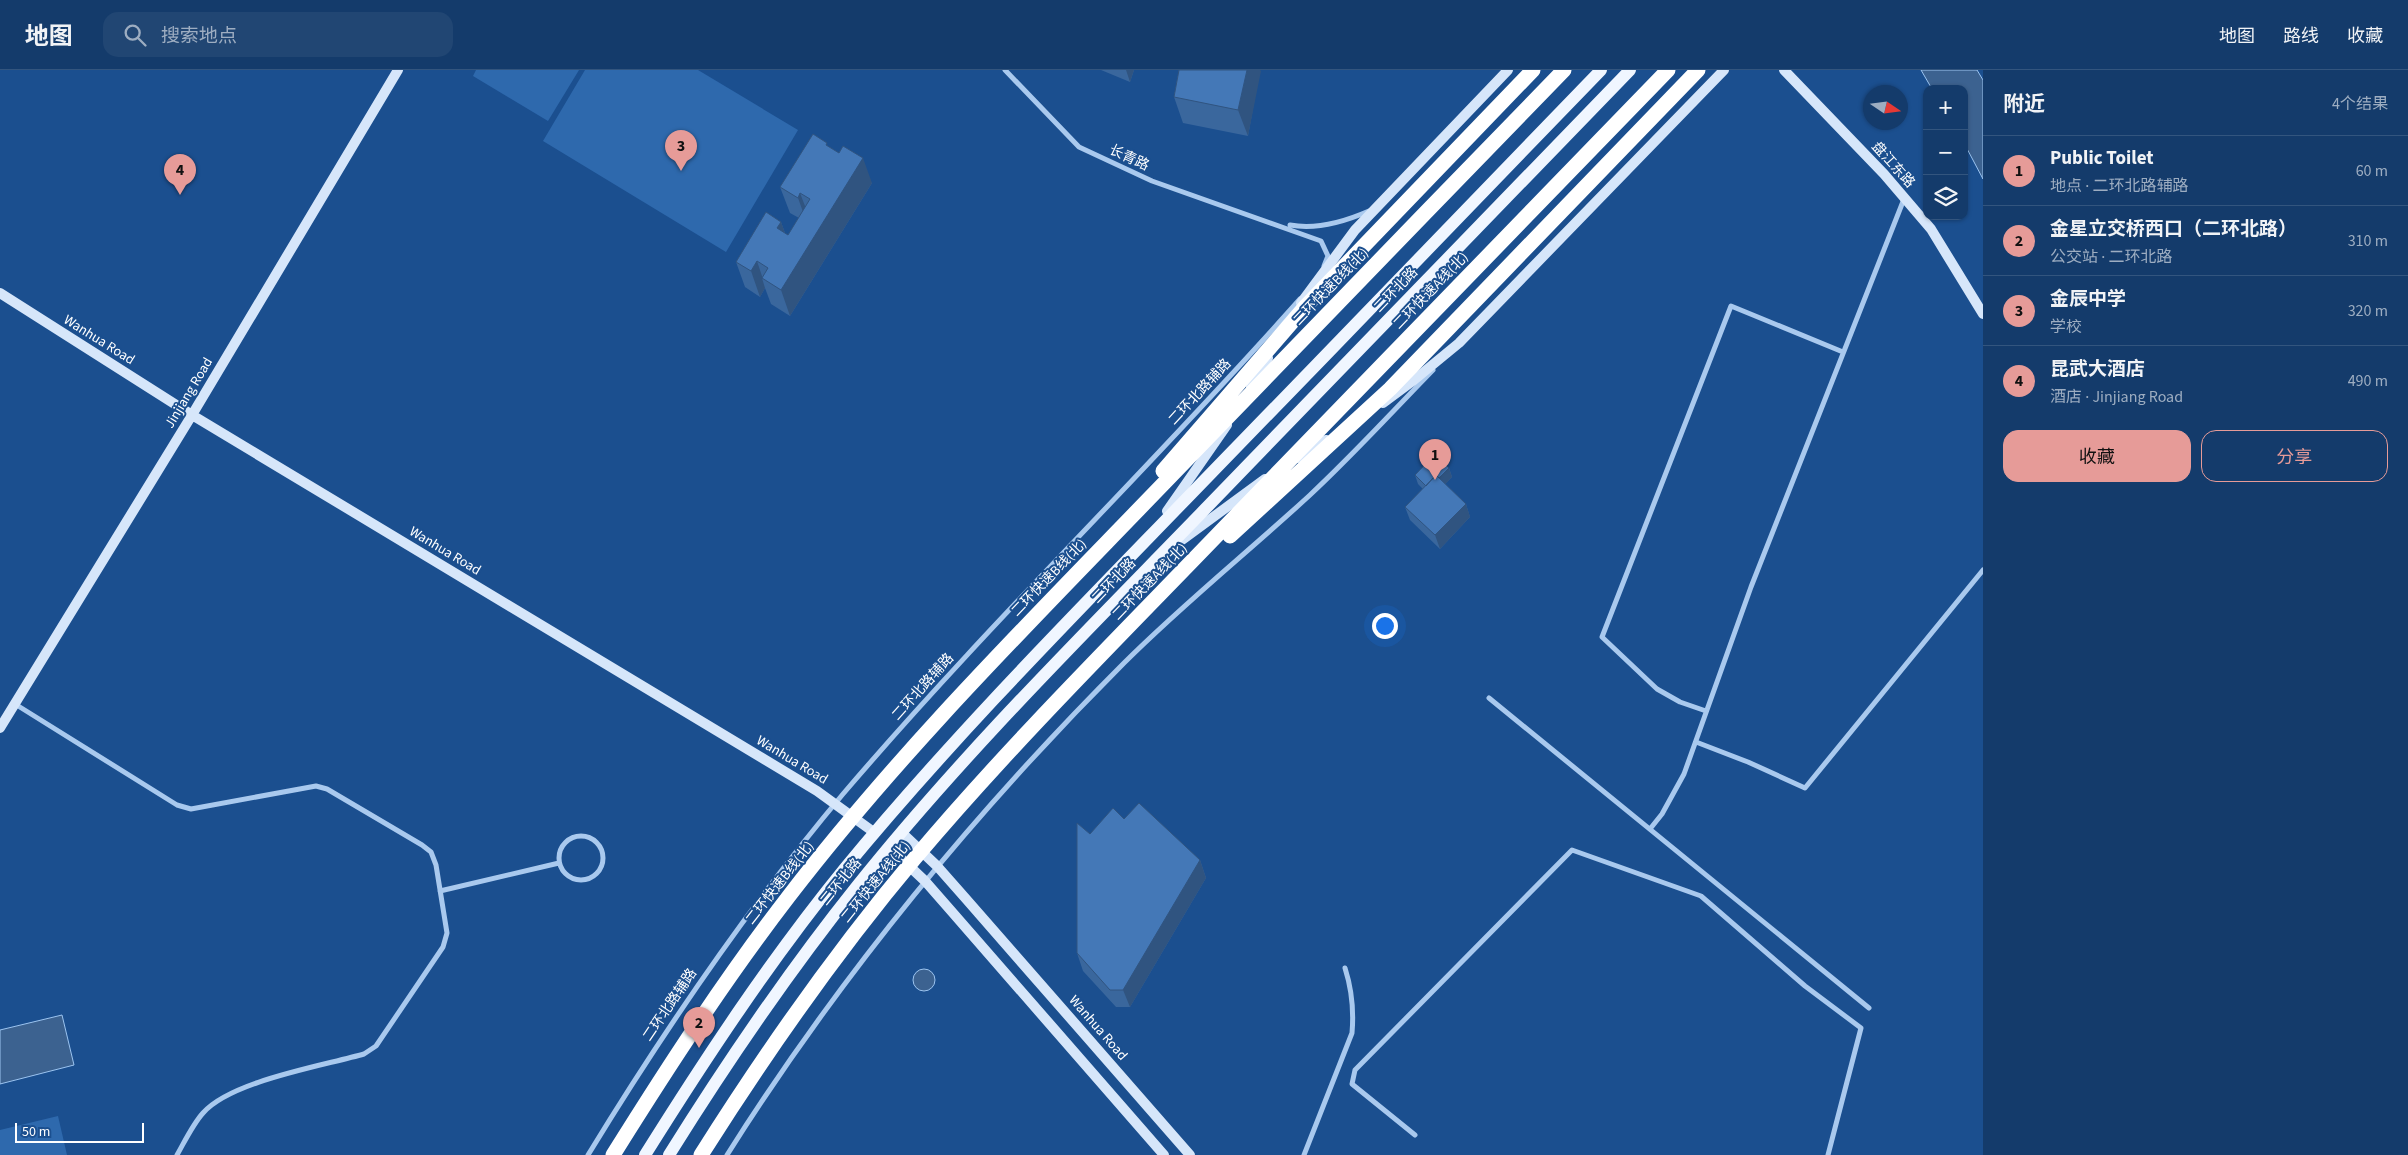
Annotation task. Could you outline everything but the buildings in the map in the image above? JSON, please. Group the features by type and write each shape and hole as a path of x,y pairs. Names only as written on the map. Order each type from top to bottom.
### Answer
{"highway":[{"path":"1094,556 1286,327 1533,70"},
{"name":"二环快速B线(北)","path":"613,1155 720,991 822,854 940,717 1564,70"},
{"name":"二环快速A线(北)","path":"701,1155 786,1026 886,894 995,767 1668,70"},
{"path":"1147,608 1294,478 1390,389 1698,70"}],"main road":[{"name":"二环北路","path":"645,1155 707,1058 772,963 875,833 960,735 1601,70"},
{"name":"二环北路","path":"669,1155 779,989 889,847 1015,707 1630,70"}],"street":[{"name":"Jinjiang Road","path":"0,728 192,415 398,70"},
{"name":"长青路","path":"1005,70 1079,147 1152,181 1272,222"},
{"path":"1113,575 1159,523 1198,470 1322,272 1373,210 1508,70"},
{"path":"727,1155 774,1082 834,997 937,866 1012,782 1119,669 1171,619 1330,475 1724,70"},
{"name":"盘江东路","path":"1784,70 1812,97 1931,229 1983,314"},
{"path":"1650,830 1662,814 1684,774 1751,587 1904,198"},
{"path":"1272,222 1300,227 1342,223 1373,210"},
{"path":"1272,222 1321,241 1328,256 1322,272"},
{"name":"二环北路辅路","path":"588,1155 707,970 771,883 836,803 931,695 1225,382 1322,272"},
{"name":"Wanhua Road","path":"0,293 192,415 836,803 875,833"},
{"path":"1706,711 1680,702 1656,690 1602,637 1731,306 1844,352"},
{"path":"1128,589 1178,543 1227,505 1368,413 1414,380 1459,343 1481,320"},
{"path":"1696,742 1748,762 1805,788 1983,570"},
{"path":"1489,698 1869,1008"},
{"path":"15,704 177,805 191,809 316,786 328,789 422,844 431,852 436,864 447,932 443,947 376,1046 364,1054 244,1086 221,1097 203,1113 177,1155"},
{"name":"Wanhua Road","path":"902,833 937,866 1190,1155"},
{"path":"576,836 589,837 599,846 602,852 598,872 586,879 579,880 566,874 559,863 560,849 564,843 576,836"},
{"path":"889,847 925,881 1164,1155"},
{"path":"1415,1135 1352,1084 1356,1070 1572,850 1700,896 1804,986 1861,1028 1828,1155"},
{"path":"440,891 559,863"},
{"path":"1304,1155 1352,1033 1354,1012 1351,986 1345,968"}],"shaded area":[{"path":"476,70 579,70 548,121 473,76"},
{"path":"585,70 698,70 798,130 726,252 543,141"},
{"path":"1921,70 1977,70 1983,80 1983,179 1968,151 1968,85 1930,85"},
{"path":"924,969 932,972 935,980 932,988 924,991 916,988 913,980 916,972"},
{"path":"62,1015 74,1065 0,1084 0,1030"},
{"path":"58,1116 67,1155 0,1155 0,1130"}],"place":[{"name":"金辰中学","path":"681,171"},
{"name":"昆武大酒店","path":"180,195"},
{"name":"Public Toilet","path":"1435,480"},
{"name":"金星立交桥西口（二环北路）","path":"699,1048"}]}
